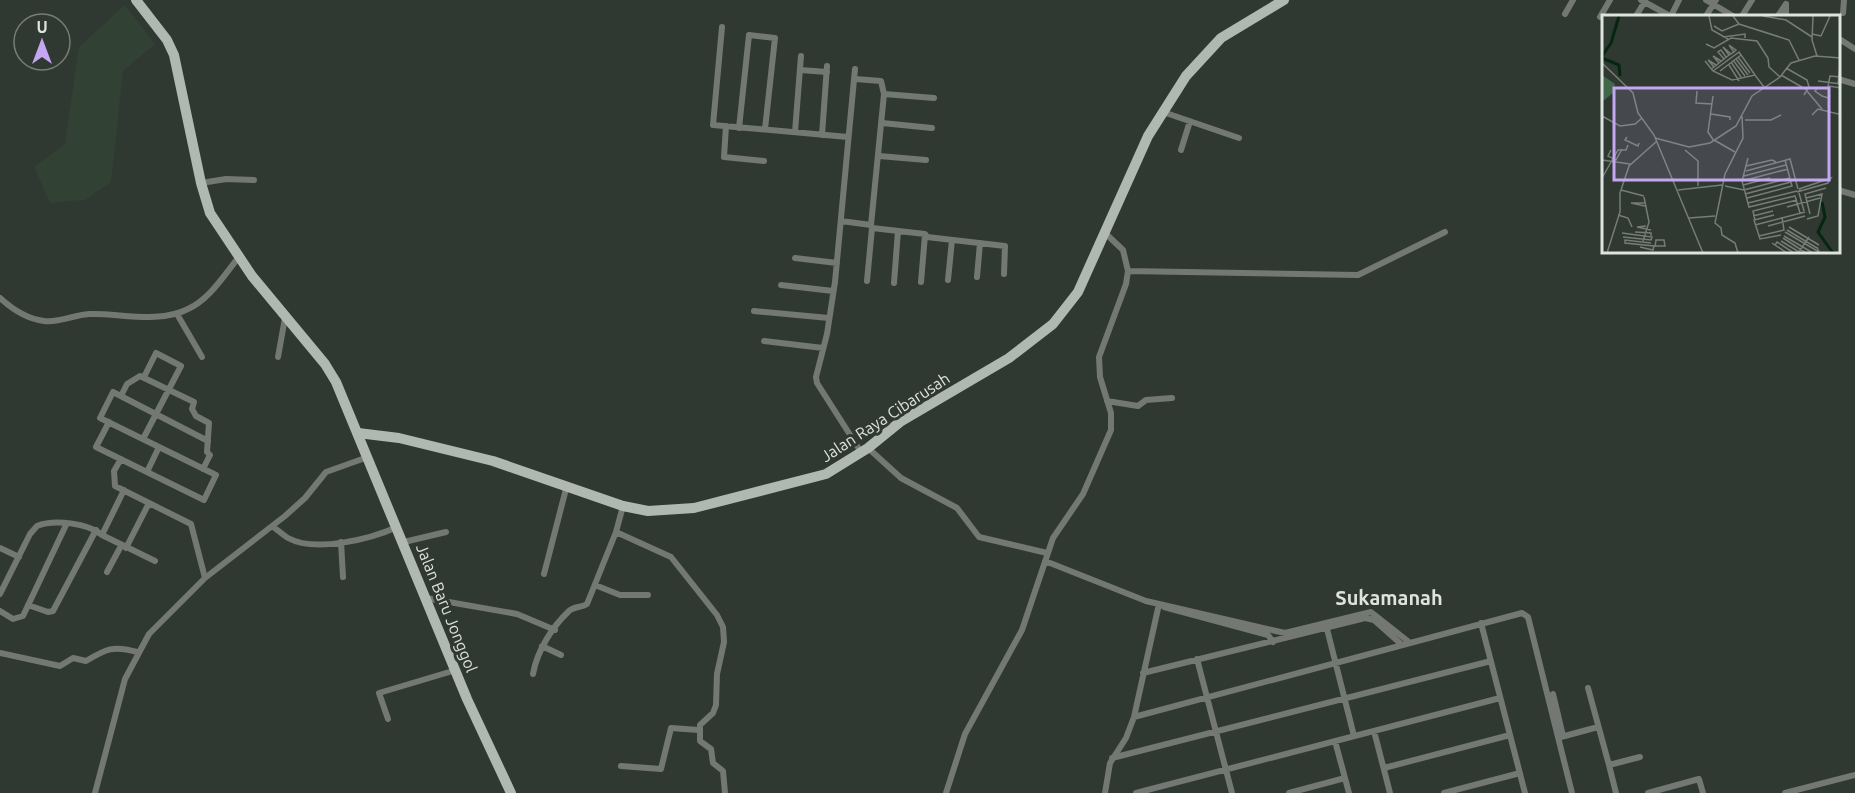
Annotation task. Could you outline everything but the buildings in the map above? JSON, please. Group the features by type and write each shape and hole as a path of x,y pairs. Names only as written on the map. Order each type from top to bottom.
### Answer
{"main road":[{"name":"Jalan Baru Jonggol","path":"136,0 167,40 174,55 201,183 210,213 239,257 285,318 331,373 369,457 456,670 511,793"},
{"name":"Jalan Raya Cibarusah","path":"358,433 382,434 482,458 567,485 622,506 659,511 694,508 826,474 864,450 900,422 1009,358 1044,332 1078,292 1148,136 1192,67 1212,46 1231,31 1284,0"}],"street":[{"path":"1565,14 1573,0"},
{"path":"1600,17 1610,0"},
{"path":"1671,15 1679,0"},
{"path":"1706,0 1714,2 1732,15"},
{"path":"1743,15 1752,0"},
{"path":"1843,13 1844,0"},
{"path":"1637,15 1644,1 1668,15"},
{"path":"1779,15 1785,4 1786,15"},
{"path":"722,27 712,123 739,128 848,137"},
{"path":"739,128 749,35 775,38 765,129"},
{"path":"1841,40 1855,49"},
{"path":"795,132 801,56"},
{"path":"800,70 827,69 822,135"},
{"path":"855,69 837,263 829,318 816,370 817,383 864,450 901,478 957,508 979,537 1047,553"},
{"path":"1840,79 1855,85 1855,78"},
{"path":"855,79 881,81 884,94 867,281"},
{"path":"884,94 934,98"},
{"path":"1163,112 1239,138"},
{"path":"1181,150 1190,121"},
{"path":"882,123 932,128"},
{"path":"726,126 724,157 764,161"},
{"path":"879,156 926,160"},
{"path":"201,183 226,179 254,180"},
{"path":"1840,190 1855,195"},
{"path":"841,221 925,234 927,237 1005,246 1004,274"},
{"path":"894,283 898,231"},
{"path":"946,793 965,734 1022,630 1053,538 1083,494 1109,438 1112,421 1100,377 1099,357 1126,284 1128,271 1123,250 1104,232"},
{"path":"1128,271 1358,275 1444,232"},
{"path":"921,282 925,234"},
{"path":"948,280 952,240"},
{"path":"977,277 980,243"},
{"path":"0,298 17,311 43,321 58,321 88,314 146,316 177,314 202,300 239,257"},
{"path":"795,258 837,263"},
{"path":"781,285 833,291"},
{"path":"754,310 829,318"},
{"path":"177,314 202,357"},
{"path":"278,357 285,318"},
{"path":"764,341 823,348"},
{"path":"121,396 126,384 144,377 156,353 181,366 143,439"},
{"path":"144,377 194,402 192,409 196,416 209,423 207,452 210,455 203,469"},
{"path":"109,422 96,447 204,500 216,476 109,422 100,418 113,392 208,441"},
{"path":"1107,401 1138,406 1146,400 1172,398"},
{"path":"147,472 159,447"},
{"path":"95,793 122,688 137,652 159,622 205,578 273,527 305,498 326,472 369,457"},
{"path":"121,459 114,471 116,486 191,524 205,578"},
{"path":"544,574 567,485"},
{"path":"102,535 124,490"},
{"path":"107,572 149,503"},
{"path":"533,674 542,646 570,610 587,604 616,532 622,506"},
{"path":"0,594 3,580 37,526 66,525 96,530 124,547 155,561"},
{"path":"0,611 18,619 23,616 66,525"},
{"path":"273,527 288,538 299,542 341,542 371,538 398,527"},
{"path":"28,604 48,612 53,611 96,530"},
{"path":"404,542 446,532"},
{"path":"616,532 670,557 717,615 723,627 724,642 717,674 716,705 713,713 700,724 699,730 700,741 711,749 714,763 723,771 725,793"},
{"path":"341,542 344,576"},
{"path":"0,548 19,557"},
{"path":"1045,561 1134,597 1285,633 1371,612 1409,642"},
{"path":"595,585 620,595 648,595"},
{"path":"426,598 517,614 555,630"},
{"path":"1158,604 1173,611 1268,635 1273,642"},
{"path":"1105,793 1106,775 1112,758 1126,738 1134,717 1158,604"},
{"path":"1134,717 1207,695 1518,614 1528,617 1561,737"},
{"path":"1143,673 1370,618 1401,644"},
{"path":"1481,623 1525,793"},
{"path":"1327,629 1354,736"},
{"path":"542,646 561,656"},
{"path":"0,653 60,666 73,658 86,661 99,651 111,649 137,652"},
{"path":"1197,659 1232,793"},
{"path":"1112,758 1491,661"},
{"path":"388,719 379,693 456,670"},
{"path":"1588,688 1616,793"},
{"path":"1553,694 1572,793"},
{"path":"1136,793 1500,698"},
{"path":"1561,737 1598,727"},
{"path":"621,766 661,769 671,728 699,730"},
{"path":"1374,731 1390,793"},
{"path":"1384,768 1510,735"},
{"path":"1335,741 1349,793"},
{"path":"1609,765 1640,757"},
{"path":"1444,793 1520,773"},
{"path":"1785,793 1855,775"},
{"path":"1289,793 1345,778"},
{"path":"1648,793 1699,779 1704,793"}],"shaded area":[{"path":"125,5 155,44 123,71 111,182 85,200 50,203 34,167 65,144 79,47"}],"district":[{"name":"Sukamanah","path":"1389,598"}]}
